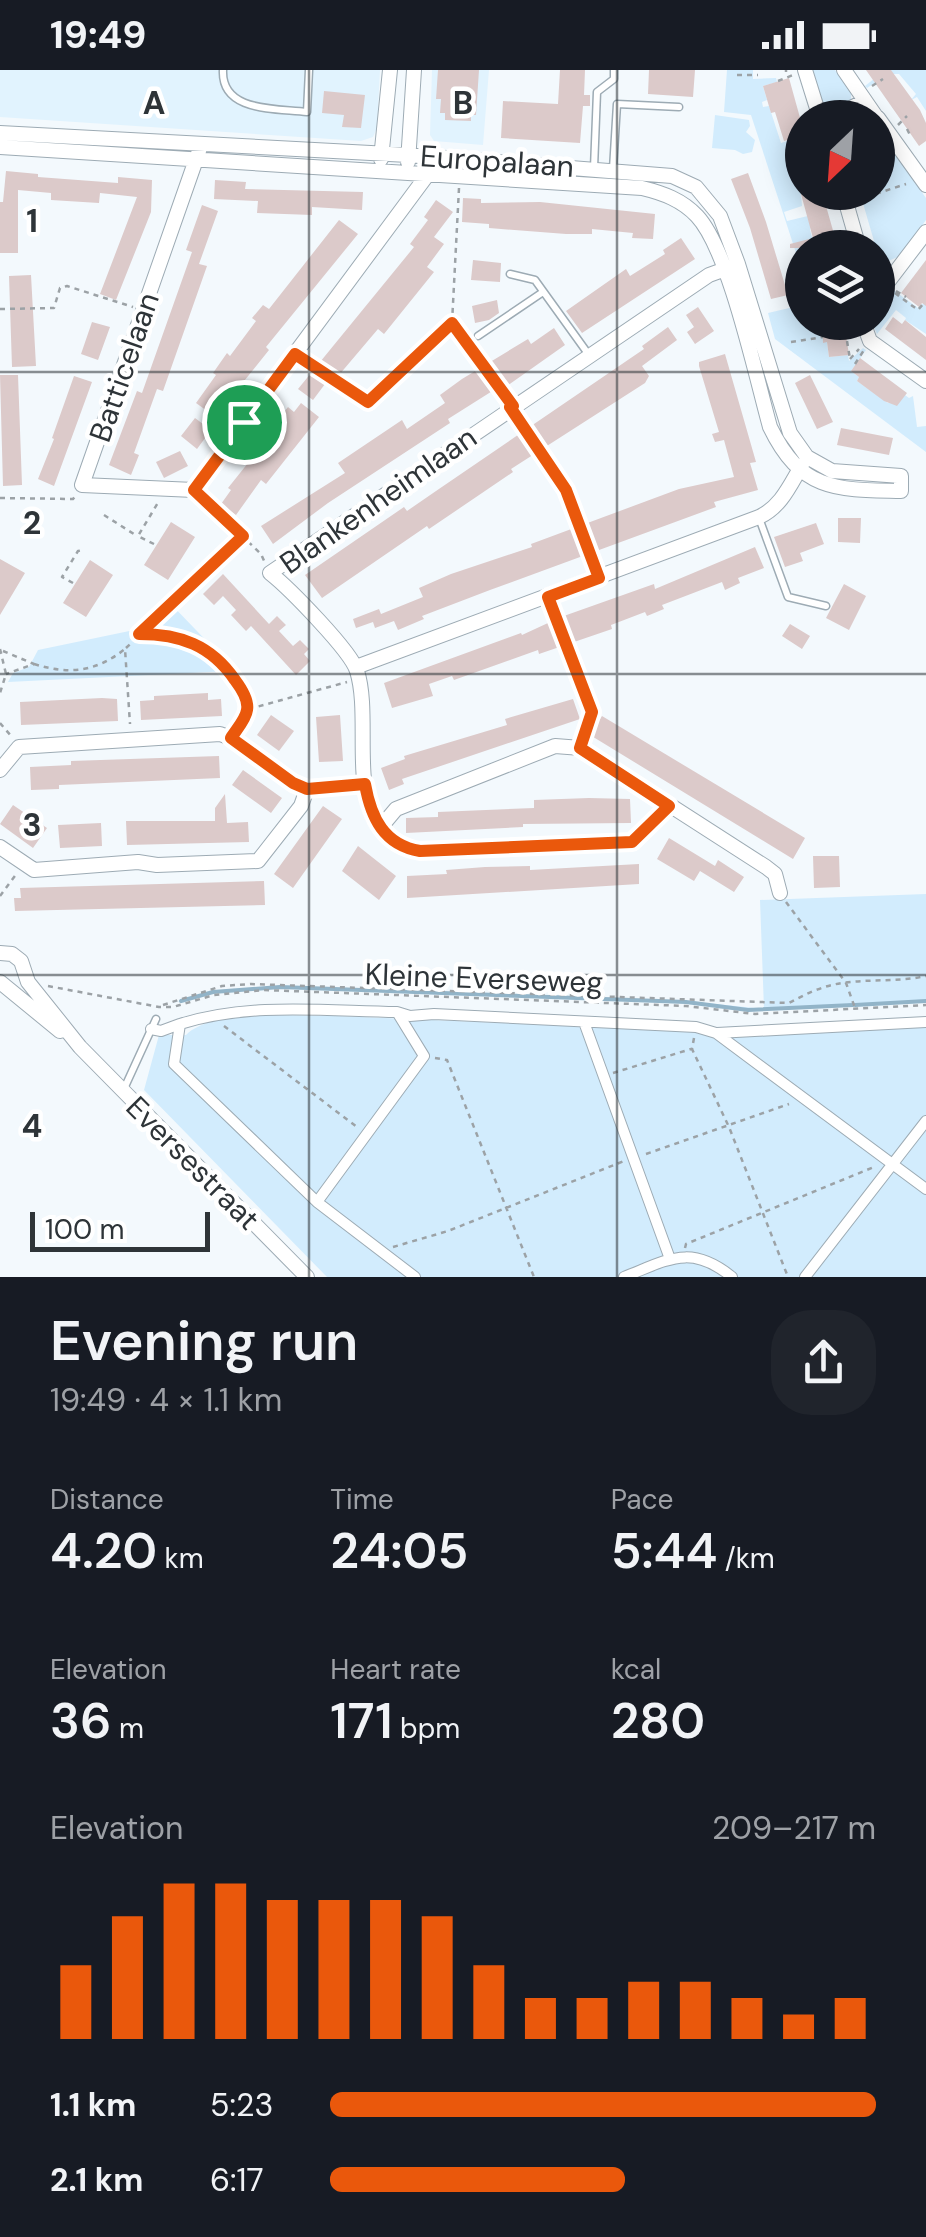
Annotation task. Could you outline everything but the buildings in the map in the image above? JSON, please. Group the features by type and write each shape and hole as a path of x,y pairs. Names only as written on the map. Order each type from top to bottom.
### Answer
{"street":[{"path":"381,162 390,70"},
{"path":"407,172 414,70"},
{"path":"844,70 867,100"},
{"path":"802,72 813,100"},
{"path":"859,100 865,96"},
{"name":"Europalaan","path":"0,132 199,151 381,162 407,172 428,174 642,188 679,201 701,220 731,267"},
{"path":"895,144 922,182"},
{"name":"Europalaan","path":"0,147 199,151"},
{"name":"Batticelaan","path":"194,490 82,485 199,151"},
{"name":"Europalaan","path":"381,162 408,155 613,169 663,174 696,187 720,216 731,267 803,463"},
{"path":"194,490 428,174"},
{"path":"895,279 926,232"},
{"name":"Blankenheimlaan","path":"357,673 288,587 270,573 709,275 731,267"},
{"path":"869,340 926,381"},
{"path":"669,806 632,842 420,851 402,848 380,828 369,810 357,673 772,512 803,463 901,484"},
{"path":"0,770 20,746 220,734 307,789 365,784"},
{"path":"380,828 396,809 441,790 555,746 580,748 766,867 775,874 780,893"},
{"path":"0,847 34,870 138,862 156,865 258,861 301,806 307,789"},
{"name":"Eversestraat","path":"0,953 12,954 21,962 28,982 80,1047 307,1277"},
{"name":"Eversestraat","path":"0,982 80,1047"},
{"path":"154,1024 161,1031 212,1014 246,1009 696,1026 716,1033 926,1190"},
{"path":"318,1202 424,1056 397,1012"},
{"path":"584,1022 670,1259"},
{"path":"716,1033 926,1022"},
{"path":"180,1024 174,1064 318,1202 415,1277"},
{"path":"805,1277 926,1121"},
{"path":"632,1276 683,1254 717,1265 732,1277"}],"lane":[{"path":"223,70 222,81 228,93 245,104 307,112 309,70"},
{"path":"594,168 598,92 614,79 614,70"},
{"path":"613,169 617,104 679,107"},
{"path":"510,274 535,280 589,355"},
{"path":"478,336 543,291"},
{"path":"759,517 788,597 826,606"},
{"path":"123,1092 154,1024"}],"path":[{"path":"777,80 802,72"},
{"path":"737,75 758,75"},
{"path":"865,96 883,80"},
{"path":"895,126 908,116"},
{"path":"907,129 911,137"},
{"path":"460,176 452,323 566,490 599,578"},
{"path":"895,187 922,182"},
{"path":"0,310 54,308 60,288 66,286 144,310"},
{"path":"895,294 906,298"},
{"path":"895,296 918,310 922,304"},
{"path":"295,354 368,402 452,323"},
{"path":"791,342 803,340"},
{"path":"847,340 850,359"},
{"path":"855,364 866,347"},
{"path":"0,498 73,499 82,485"},
{"path":"138,536 164,489"},
{"path":"194,490 261,554 270,573"},
{"path":"104,515 154,544"},
{"path":"2,650 63,671 104,664 126,649 243,536"},
{"path":"73,583 62,577 78,550 83,550"},
{"path":"548,597 592,712 580,748"},
{"path":"139,634 184,638 219,659 241,689 248,709"},
{"path":"126,649 130,738"},
{"path":"0,692 6,674 2,650"},
{"path":"6,674 34,664"},
{"path":"231,738 248,709 357,673"},
{"path":"0,723 20,746"},
{"path":"0,896 24,864"},
{"path":"780,893 846,983 855,1009"},
{"path":"154,1024 159,1007 197,992 236,985 725,1000 750,1004 789,1003 820,988 846,983 903,982 926,976"},
{"name":"Kleine Everseweg","path":"44,985 159,1007 214,995 264,990 686,1006 747,1014 926,1004"},
{"path":"212,1014 235,1036 366,1134"},
{"path":"696,1026 692,1048 729,1126 788,1277"},
{"path":"604,1076 692,1048"},
{"path":"424,1056 446,1060 534,1277"},
{"path":"380,1251 507,1209 634,1158 805,1098"},
{"path":"683,1254 686,1244 762,1211 874,1166 893,1164"}],"shaded area":[{"path":"0,70 380,70 377,128 373,137 361,141 0,117"},
{"path":"432,70 489,70 483,145 434,141 430,135"},
{"path":"727,70 753,70 753,79 776,78 777,82 763,86 767,100 762,102 763,107 769,106 781,143 785,142 785,210 790,210 784,212 787,221 812,215 810,230 789,230 751,115 724,112"},
{"path":"812,70 835,70 851,92 851,100 821,100"},
{"path":"885,70 926,70 926,111 917,97 911,100 916,94 899,74 888,74 865,86"},
{"path":"715,115 749,120 746,132 755,140 752,152 712,148"},
{"path":"895,154 926,198 926,220 895,258 895,230 871,230 865,210 895,210"},
{"path":"895,291 918,308 926,301 926,334 905,320 896,310"},
{"path":"785,309 785,340 823,340 827,342 829,357 848,355 849,361 863,348 866,350 851,371 859,377 857,381 888,403 905,395 913,396 917,427 926,426 926,452 775,339 768,313"},
{"path":"168,601 223,658 230,671 8,682 13,673 29,667 38,650 139,629"},
{"path":"926,894 926,1001 747,1011 686,1003 266,987 687,1001 764,1009 760,900"},
{"path":"259,988 213,993 169,1004 213,991"},
{"path":"337,1016 699,1031 715,1037 725,1027 926,1018 926,1277 327,1277 144,1090 159,1035 186,1035 198,1026 235,1017"}],"waterway":[{"path":"181,1001 213,992 280,987 686,1002 748,1010 853,1005"},
{"path":"855,1005 926,1001"}],"route":[{"path":"452,323 513,406 510,407 566,490 599,578 548,597 592,712 580,748 669,806 642,835 632,842 420,851 402,848 392,842 369,810 365,784 307,789 231,738 248,709 241,689 219,659 184,638 139,634 243,536 194,490 244,422 295,354 368,402 452,323"}]}
